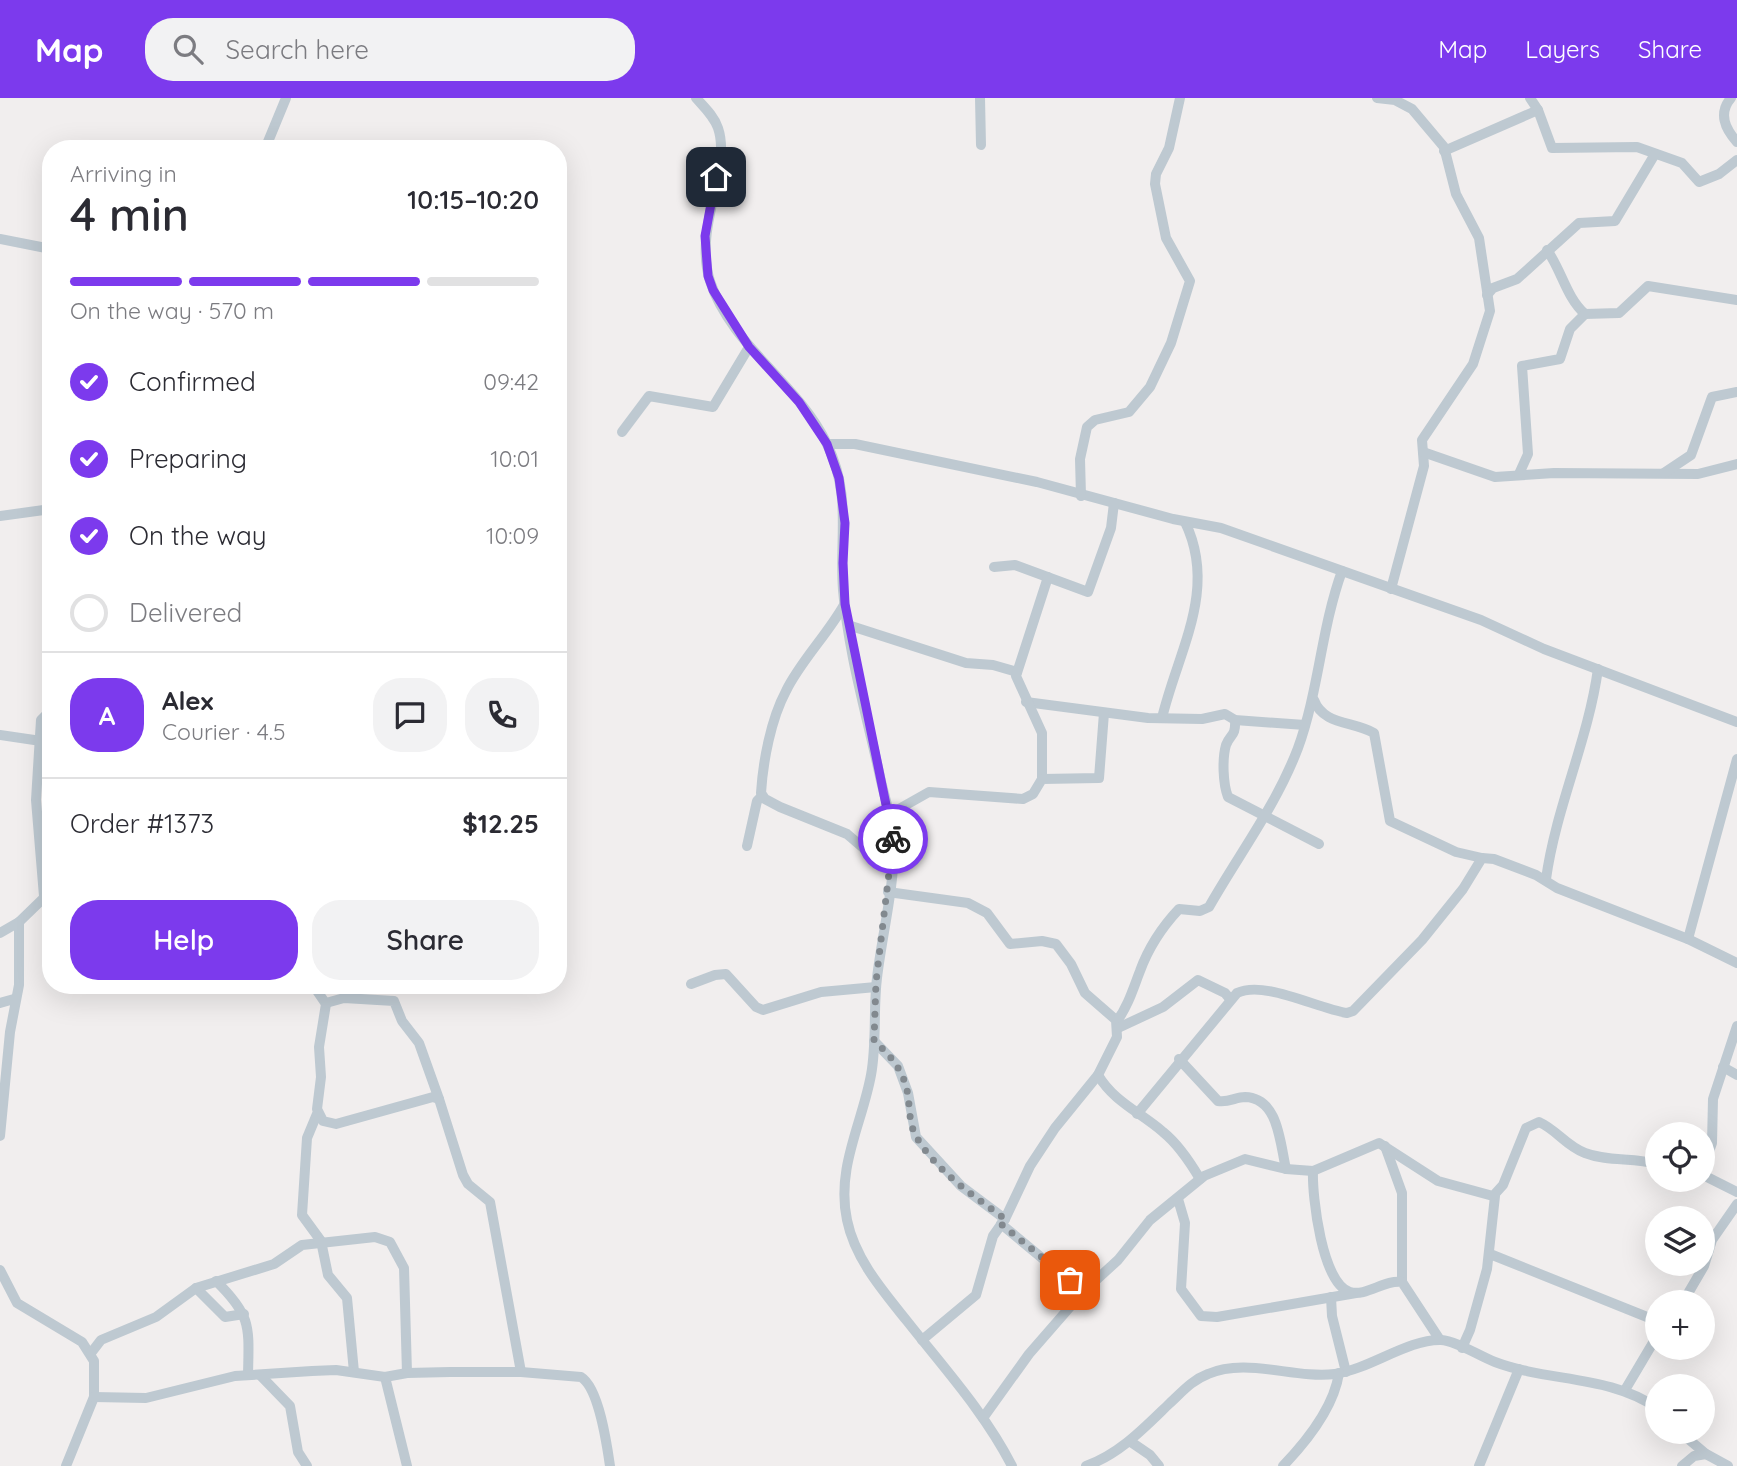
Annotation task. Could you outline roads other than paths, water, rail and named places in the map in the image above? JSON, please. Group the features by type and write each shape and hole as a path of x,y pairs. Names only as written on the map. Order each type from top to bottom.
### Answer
{"street":[{"path":"269,140 286,98"},
{"path":"696,98 715,120 721,139 721,154 705,236 708,276 721,304 749,347 791,391 827,444 844,502 845,604 848,625 890,814 892,866 876,987 874,1041 869,1084 845,1171 846,1216 864,1263 984,1418 1012,1466"},
{"path":"980,98 981,145"},
{"path":"1081,496 1080,459 1087,427 1095,419 1129,412 1150,387 1171,342 1190,281 1166,238 1156,184 1156,174 1168,148 1180,98"},
{"path":"1377,98 1394,99 1412,109 1424,120 1444,151 1461,206 1473,222 1479,238 1489,315 1473,364 1424,435 1418,493 1391,589"},
{"path":"1530,98 1538,110 1552,148 1625,145 1682,163 1699,182 1719,174 1737,160"},
{"path":"1731,98 1724,109 1725,126 1737,142"},
{"path":"1444,151 1538,110"},
{"path":"1487,295 1493,288 1517,279 1582,222 1615,221 1655,154"},
{"path":"0,239 42,246"},
{"path":"1547,250 1556,262 1564,290 1585,314"},
{"path":"1519,474 1528,454 1522,366 1560,359 1570,329 1585,314 1619,313 1648,286 1737,300"},
{"path":"622,432 649,396 713,407 749,347"},
{"path":"1664,473 1691,455 1712,397 1737,392"},
{"path":"827,444 855,444 1037,482 1081,496 1232,532 1481,620 1544,649 1737,722"},
{"path":"1423,452 1488,475 1698,474 1737,464"},
{"path":"994,567 1015,565 1077,590 1090,590 1111,528 1114,503"},
{"path":"0,516 42,510"},
{"path":"1162,718 1189,634 1200,583 1194,538 1185,522"},
{"path":"922,1340 976,1295 993,1236 1030,1166 1055,1128 1098,1076 1117,1037 1117,1025 1144,962 1166,925 1179,909 1200,911 1209,907 1267,814 1284,782 1314,699 1325,628 1342,571"},
{"path":"890,814 929,792 1023,799 1033,793 1042,779 1043,738 1026,702 1017,673 1048,577"},
{"path":"747,846 757,801 762,796 765,765 785,693 827,635 845,604"},
{"path":"848,625 970,664 993,665 1017,673"},
{"path":"1546,879 1551,848 1590,715 1598,669"},
{"path":"1314,699 1318,710 1326,717 1374,733 1390,821 1456,852 1494,859 1546,879 1557,888 1688,939 1737,963"},
{"path":"1026,702 1162,718 1202,719 1225,714 1235,720 1305,725"},
{"path":"1042,779 1100,777 1104,713"},
{"path":"42,719 36,800 42,851"},
{"path":"1235,720 1235,734 1225,747 1228,797 1241,806 1267,814 1320,844"},
{"path":"0,735 41,741"},
{"path":"1688,939 1737,759"},
{"path":"762,796 780,807 847,834 868,852 892,866"},
{"path":"1137,1114 1230,999 1244,989 1261,989 1311,1005 1350,1013 1422,940 1463,888 1482,858"},
{"path":"888,892 968,903 987,913 1010,944 1056,944 1071,964 1085,993 1117,1025"},
{"path":"0,933 19,922 42,898"},
{"path":"0,1136 19,971 19,922"},
{"path":"691,984 705,977 726,974 756,1007 763,1010 821,992 876,987"},
{"path":"1117,1025 1163,1007 1198,980 1225,993 1230,999"},
{"path":"320,994 326,1003 319,1047 321,1073 317,1114 307,1138 301,1208 303,1217 311,1224 321,1241 328,1275 347,1298 354,1372"},
{"path":"326,1003 344,998 394,1001 402,1021 419,1043 463,1175 490,1202 521,1372"},
{"path":"0,1003 15,999"},
{"path":"1711,1122 1711,1108 1737,1026"},
{"path":"874,1041 898,1066 908,1093 909,1111 916,1137 954,1180 1083,1292"},
{"path":"1179,1059 1218,1101 1247,1097 1267,1106 1275,1123 1286,1169"},
{"path":"1723,1067 1737,1075"},
{"path":"1098,1076 1109,1092 1166,1134 1200,1179"},
{"path":"317,1114 326,1123 336,1124 433,1097 439,1099"},
{"path":"1462,1348 1470,1330 1490,1254 1495,1196 1526,1128 1534,1122 1551,1127 1571,1147 1588,1155 1645,1162"},
{"path":"984,1418 1029,1354 1056,1327 1083,1292 1118,1260 1150,1220 1200,1179 1245,1159 1286,1169 1312,1171 1371,1145 1385,1146 1438,1181 1479,1195 1495,1196"},
{"path":"1385,1146 1402,1194 1402,1282 1440,1340"},
{"path":"1312,1171 1314,1212 1320,1237 1340,1286 1356,1293"},
{"path":"1715,1181 1737,1192"},
{"path":"1178,1199 1185,1230 1181,1289 1201,1316 1217,1317 1356,1293 1385,1283 1402,1282"},
{"path":"1690,1290 1704,1266 1712,1240 1737,1204"},
{"path":"91,1353 101,1340 156,1317 196,1288 280,1262 298,1247 321,1241 374,1237 390,1242 404,1268 407,1373"},
{"path":"1490,1254 1645,1316"},
{"path":"0,1270 17,1303 74,1336 91,1353 96,1371 94,1397 66,1466"},
{"path":"216,1281 239,1304 244,1314 249,1336 248,1375"},
{"path":"196,1288 225,1317 244,1314"},
{"path":"1283,1466 1316,1424 1343,1373 1331,1297"},
{"path":"1086,1466 1131,1442 1144,1425 1193,1381 1208,1373 1227,1369 1343,1373 1414,1346 1440,1340 1519,1369 1625,1390 1645,1401"},
{"path":"1625,1390 1645,1356"},
{"path":"1479,1466 1519,1369"},
{"path":"94,1397 146,1398 248,1375 336,1370 385,1377 407,1373 521,1372 586,1380 603,1430 610,1466"},
{"path":"260,1375 290,1406 298,1452 307,1466"},
{"path":"385,1377 407,1466"},
{"path":"1131,1442 1150,1455 1158,1466"},
{"path":"1684,1464 1688,1444"},
{"path":"1693,1444 1728,1466"},
{"path":"1684,1464 1706,1454"}]}
